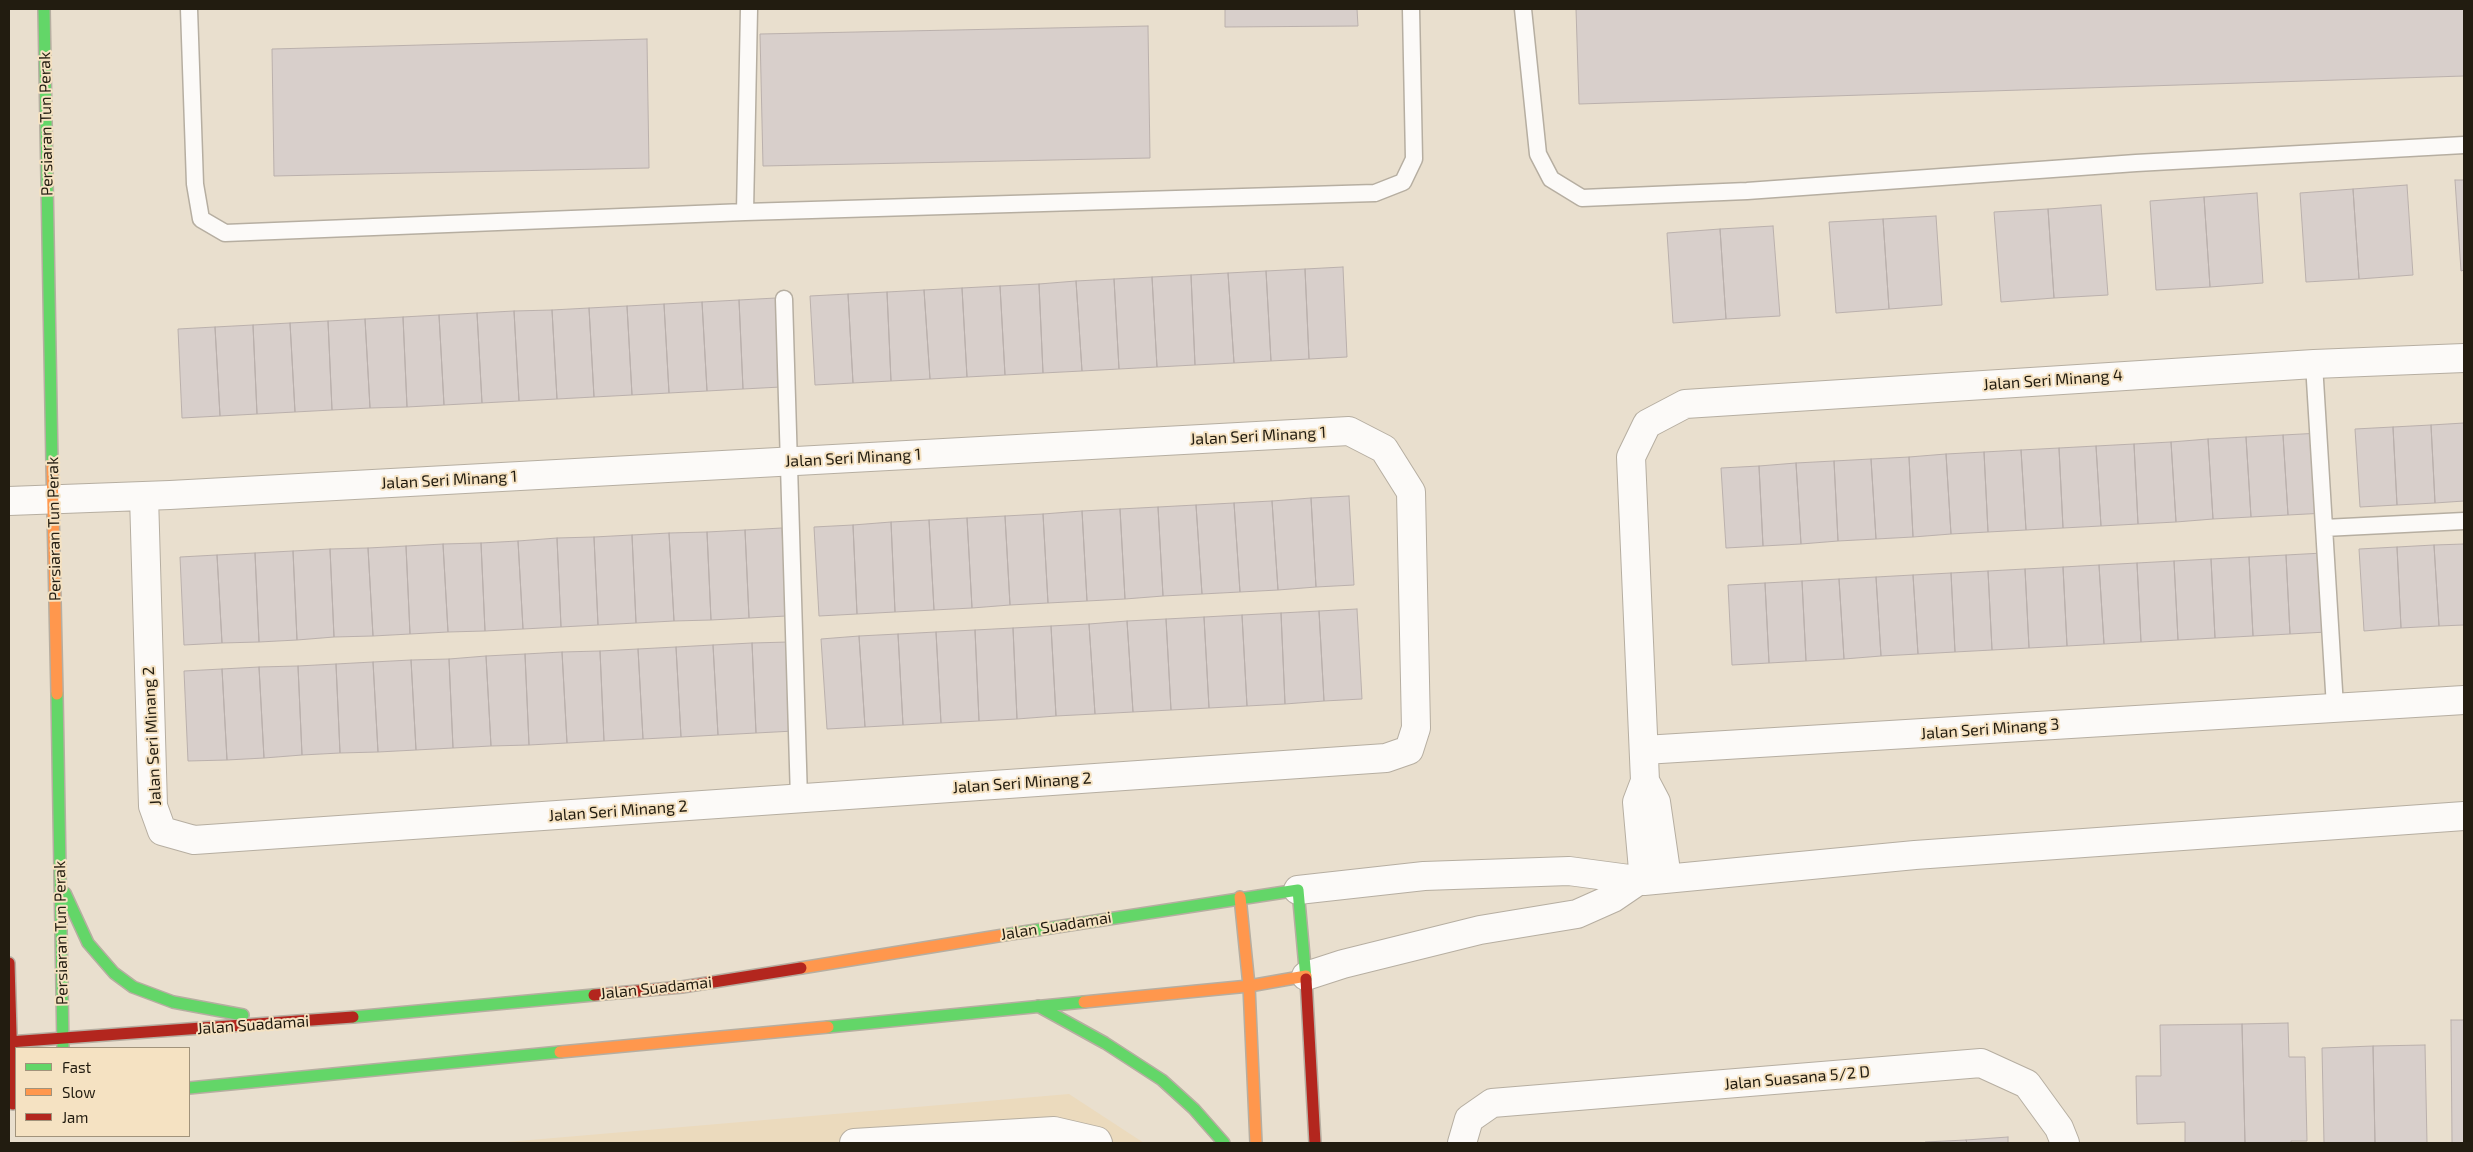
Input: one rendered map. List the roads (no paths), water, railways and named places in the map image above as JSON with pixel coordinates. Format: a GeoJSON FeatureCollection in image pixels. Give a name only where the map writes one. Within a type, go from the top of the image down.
{"type":"FeatureCollection","features":[{"type":"Feature","properties":{"kind":"main road","name":"Persiaran Tun Perak"},"geometry":{"type":"LineString","coordinates":[[44,9],[63,1043]]}},
{"type":"Feature","properties":{"kind":"main road"},"geometry":{"type":"LineString","coordinates":[[60,883],[88,943],[114,973],[133,987],[174,1002],[290,1023]]}},
{"type":"Feature","properties":{"kind":"main road"},"geometry":{"type":"LineString","coordinates":[[1298,890],[1306,976],[1315,1143]]}},
{"type":"Feature","properties":{"kind":"main road","name":"Jalan Suadamai"},"geometry":{"type":"LineString","coordinates":[[10,1042],[63,1043],[682,987],[1240,897],[1298,890]]}},
{"type":"Feature","properties":{"kind":"main road"},"geometry":{"type":"LineString","coordinates":[[1240,897],[1249,986],[1256,1143]]}},
{"type":"Feature","properties":{"kind":"main road"},"geometry":{"type":"LineString","coordinates":[[9,963],[13,1104]]}},
{"type":"Feature","properties":{"kind":"main road"},"geometry":{"type":"LineString","coordinates":[[190,1088],[1249,986],[1306,976]]}},
{"type":"Feature","properties":{"kind":"main road"},"geometry":{"type":"LineString","coordinates":[[1038,1006],[1106,1043],[1162,1080],[1194,1109],[1224,1143]]}},
{"type":"Feature","properties":{"kind":"street","name":"Jalan Seri Minang 4"},"geometry":{"type":"LineString","coordinates":[[1644,750],[1631,457],[1647,424],[1685,404],[2314,364],[2464,358]]}},
{"type":"Feature","properties":{"kind":"street","name":"Jalan Seri Minang 1"},"geometry":{"type":"LineString","coordinates":[[9,501],[144,496],[1349,431],[1384,449],[1411,492],[1416,728],[1410,750]]}},
{"type":"Feature","properties":{"kind":"street","name":"Jalan Seri Minang 2"},"geometry":{"type":"LineString","coordinates":[[144,496],[153,806],[162,832],[194,840],[1386,758],[1410,750]]}},
{"type":"Feature","properties":{"kind":"street","name":"Jalan Seri Minang 3"},"geometry":{"type":"LineString","coordinates":[[1644,750],[2464,700]]}},
{"type":"Feature","properties":{"kind":"street"},"geometry":{"type":"LineString","coordinates":[[1644,750],[1645,781],[1637,802],[1649,880]]}},
{"type":"Feature","properties":{"kind":"street"},"geometry":{"type":"LineString","coordinates":[[1645,781],[1656,802],[1658,818],[1649,880]]}},
{"type":"Feature","properties":{"kind":"street"},"geometry":{"type":"LineString","coordinates":[[1298,890],[1424,876],[1569,872],[1649,880],[1915,855],[2464,816]]}},
{"type":"Feature","properties":{"kind":"street"},"geometry":{"type":"LineString","coordinates":[[1306,976],[1343,964],[1480,930],[1576,914],[1649,880]]}},
{"type":"Feature","properties":{"kind":"street","name":"Jalan Suasana 5/2 D"},"geometry":{"type":"LineString","coordinates":[[1462,1143],[1469,1119],[1492,1103],[1982,1063],[2027,1084],[2058,1128],[2065,1143]]}},
{"type":"Feature","properties":{"kind":"street"},"geometry":{"type":"LineString","coordinates":[[854,1143],[1054,1131],[1097,1141],[1098,1143]]}},
{"type":"Feature","properties":{"kind":"lane"},"geometry":{"type":"LineString","coordinates":[[189,9],[195,184],[201,219],[225,233],[746,212],[1375,193],[1403,182],[1414,159],[1411,9]]}},
{"type":"Feature","properties":{"kind":"lane"},"geometry":{"type":"LineString","coordinates":[[746,212],[749,9]]}},
{"type":"Feature","properties":{"kind":"lane"},"geometry":{"type":"LineString","coordinates":[[1523,9],[1538,154],[1551,179],[1582,198],[1747,191],[2126,164],[2464,145]]}},
{"type":"Feature","properties":{"kind":"lane"},"geometry":{"type":"LineString","coordinates":[[784,299],[799,799]]}},
{"type":"Feature","properties":{"kind":"lane"},"geometry":{"type":"LineString","coordinates":[[2314,364],[2335,707]]}},
{"type":"Feature","properties":{"kind":"lane"},"geometry":{"type":"LineString","coordinates":[[2324,528],[2464,521]]}}]}
